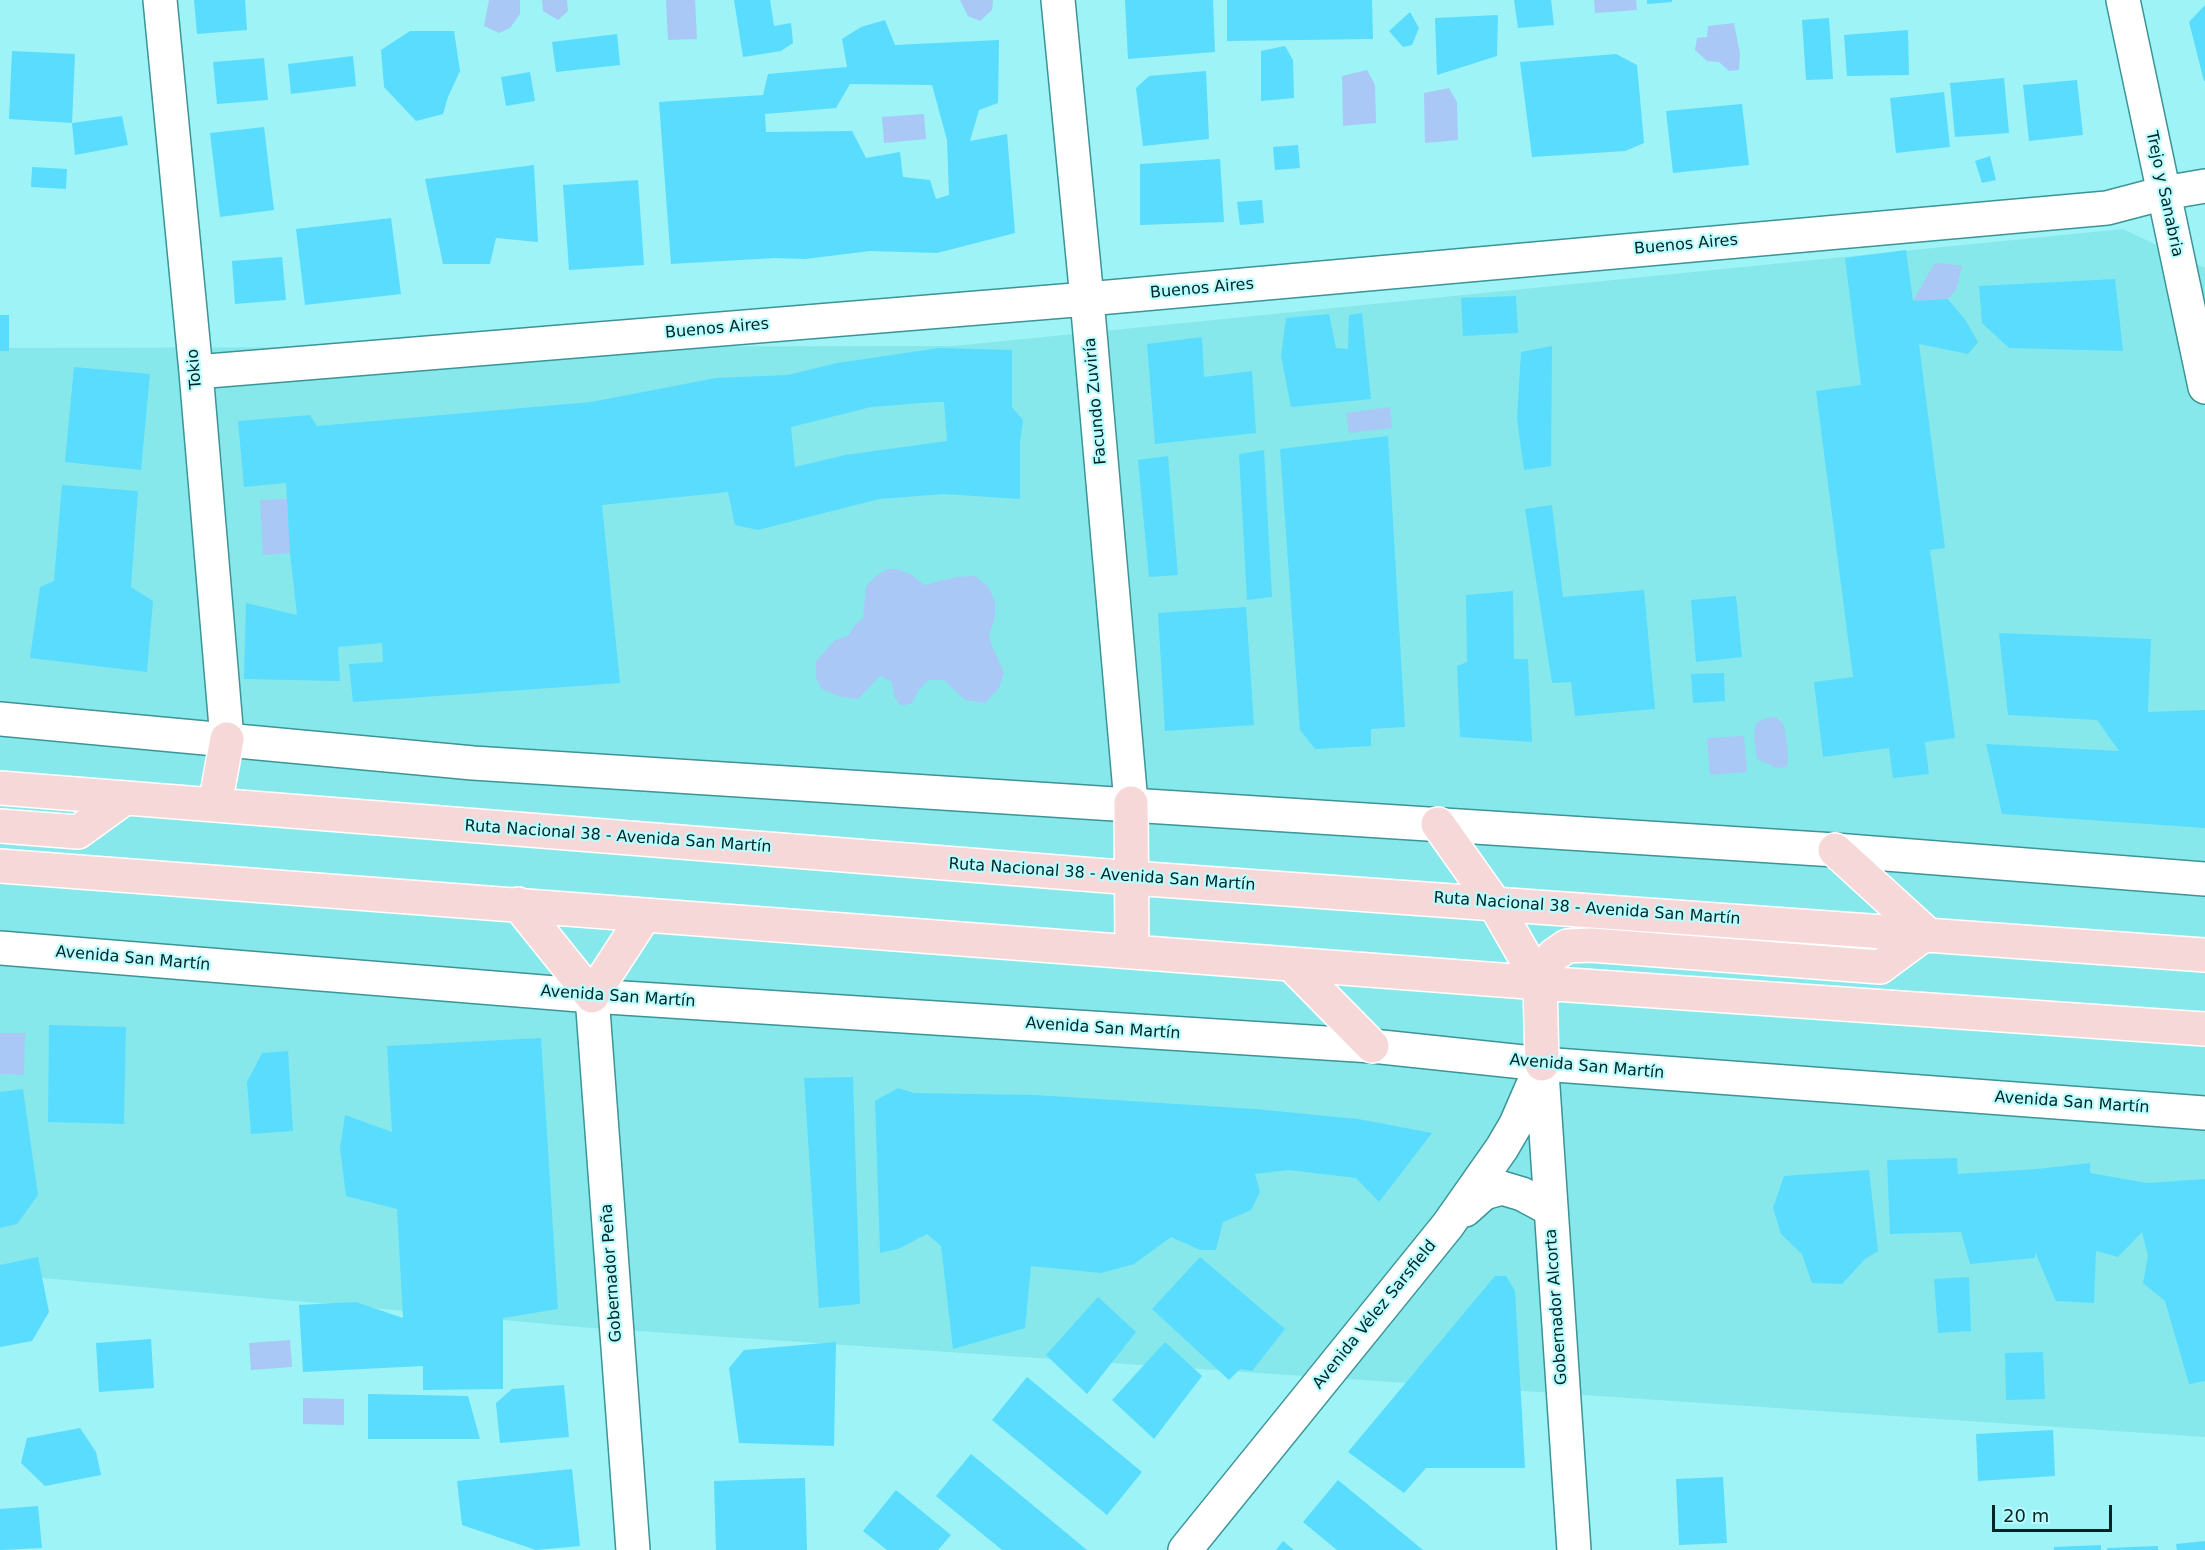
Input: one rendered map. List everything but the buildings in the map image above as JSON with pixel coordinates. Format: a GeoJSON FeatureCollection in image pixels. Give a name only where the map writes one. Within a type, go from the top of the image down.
{"type":"FeatureCollection","features":[{"type":"Feature","properties":{"kind":"main road"},"geometry":{"type":"LineString","coordinates":[[215,805],[227,739]]}},
{"type":"Feature","properties":{"kind":"main road","name":"Ruta Nacional 38 - Avenida San Martín"},"geometry":{"type":"LineString","coordinates":[[0,788],[1133,878],[1926,933],[2205,955]]}},
{"type":"Feature","properties":{"kind":"main road"},"geometry":{"type":"LineString","coordinates":[[0,826],[78,832],[125,798]]}},
{"type":"Feature","properties":{"kind":"main road"},"geometry":{"type":"LineString","coordinates":[[1131,803],[1132,951]]}},
{"type":"Feature","properties":{"kind":"main road"},"geometry":{"type":"LineString","coordinates":[[1438,824],[1494,903],[1540,983]]}},
{"type":"Feature","properties":{"kind":"main road"},"geometry":{"type":"LineString","coordinates":[[1542,1064],[1540,983],[1547,963],[1567,946],[1880,967],[1926,933],[1835,850]]}},
{"type":"Feature","properties":{"kind":"main road"},"geometry":{"type":"LineString","coordinates":[[0,866],[1540,983],[2205,1029]]}},
{"type":"Feature","properties":{"kind":"main road"},"geometry":{"type":"LineString","coordinates":[[518,904],[592,996],[644,916]]}},
{"type":"Feature","properties":{"kind":"main road"},"geometry":{"type":"LineString","coordinates":[[1291,964],[1372,1046]]}},
{"type":"Feature","properties":{"kind":"street","name":"Tokio"},"geometry":{"type":"LineString","coordinates":[[160,0],[196,372],[227,739]]}},
{"type":"Feature","properties":{"kind":"street","name":"Facundo Zuviría"},"geometry":{"type":"LineString","coordinates":[[1058,0],[1087,299],[1131,803]]}},
{"type":"Feature","properties":{"kind":"street","name":"Trejo y Sanabria"},"geometry":{"type":"LineString","coordinates":[[2123,0],[2205,387]]}},
{"type":"Feature","properties":{"kind":"street","name":"Buenos Aires"},"geometry":{"type":"LineString","coordinates":[[196,372],[1087,299],[2107,208],[2164,193],[2205,186]]}},
{"type":"Feature","properties":{"kind":"street"},"geometry":{"type":"LineString","coordinates":[[0,719],[473,763],[1131,803],[1835,850],[2205,879]]}},
{"type":"Feature","properties":{"kind":"street","name":"Avenida San Martín"},"geometry":{"type":"LineString","coordinates":[[0,948],[592,996],[1372,1046],[1542,1064],[2205,1113]]}},
{"type":"Feature","properties":{"kind":"street","name":"Gobernador Peña"},"geometry":{"type":"LineString","coordinates":[[592,996],[633,1550]]}},
{"type":"Feature","properties":{"kind":"street","name":"Gobernador Alcorta"},"geometry":{"type":"LineString","coordinates":[[1542,1064],[1574,1550]]}},
{"type":"Feature","properties":{"kind":"street","name":"Avenida Vélez Sarsfield"},"geometry":{"type":"LineString","coordinates":[[1185,1550],[1448,1225],[1502,1148],[1516,1124],[1542,1064]]}},
{"type":"Feature","properties":{"kind":"street"},"geometry":{"type":"LineString","coordinates":[[1448,1225],[1484,1193],[1502,1188],[1522,1194],[1550,1209]]}},
{"type":"Feature","properties":{"kind":"shaded area"},"geometry":{"type":"Polygon","coordinates":[[[489,0],[520,0],[520,14],[510,28],[499,33],[484,26],[489,0]]]}},
{"type":"Feature","properties":{"kind":"shaded area"},"geometry":{"type":"Polygon","coordinates":[[[542,0],[567,0],[568,11],[558,20],[543,11],[542,0]]]}},
{"type":"Feature","properties":{"kind":"shaded area"},"geometry":{"type":"Polygon","coordinates":[[[666,0],[695,0],[697,39],[668,40],[666,0]]]}},
{"type":"Feature","properties":{"kind":"shaded area"},"geometry":{"type":"Polygon","coordinates":[[[960,0],[993,0],[992,10],[980,21],[968,16],[960,0]]]}},
{"type":"Feature","properties":{"kind":"shaded area"},"geometry":{"type":"Polygon","coordinates":[[[1594,0],[1636,0],[1637,10],[1595,13],[1594,0]]]}},
{"type":"Feature","properties":{"kind":"shaded area"},"geometry":{"type":"Polygon","coordinates":[[[1734,23],[1740,54],[1739,70],[1729,71],[1719,62],[1707,61],[1695,50],[1697,38],[1707,37],[1708,26],[1734,23]]]}},
{"type":"Feature","properties":{"kind":"shaded area"},"geometry":{"type":"Polygon","coordinates":[[[1367,70],[1375,85],[1376,123],[1343,126],[1342,76],[1367,70]]]}},
{"type":"Feature","properties":{"kind":"shaded area"},"geometry":{"type":"Polygon","coordinates":[[[1449,88],[1457,102],[1458,140],[1425,143],[1424,93],[1449,88]]]}},
{"type":"Feature","properties":{"kind":"shaded area"},"geometry":{"type":"Polygon","coordinates":[[[924,114],[926,139],[884,143],[882,117],[924,114]]]}},
{"type":"Feature","properties":{"kind":"shaded area"},"geometry":{"type":"Polygon","coordinates":[[[2123,229],[2205,268],[2205,1437],[579,1327],[0,1274],[0,348],[954,346],[2123,229]]]}},
{"type":"Feature","properties":{"kind":"shaded area"},"geometry":{"type":"Polygon","coordinates":[[[1934,264],[1962,266],[1956,290],[1948,299],[1913,301],[1934,264]]]}},
{"type":"Feature","properties":{"kind":"shaded area"},"geometry":{"type":"Polygon","coordinates":[[[1390,407],[1392,428],[1349,433],[1346,413],[1390,407]]]}},
{"type":"Feature","properties":{"kind":"shaded area"},"geometry":{"type":"Polygon","coordinates":[[[287,499],[290,553],[263,555],[260,500],[287,499]]]}},
{"type":"Feature","properties":{"kind":"shaded area"},"geometry":{"type":"Polygon","coordinates":[[[887,569],[896,569],[910,574],[924,585],[957,577],[975,576],[988,586],[995,602],[995,617],[989,635],[1004,673],[999,688],[985,703],[965,700],[944,680],[928,680],[912,703],[901,706],[894,696],[892,682],[880,676],[858,699],[841,697],[822,689],[816,678],[816,661],[835,640],[848,636],[863,618],[866,586],[887,569]]]}},
{"type":"Feature","properties":{"kind":"shaded area"},"geometry":{"type":"Polygon","coordinates":[[[1776,717],[1784,725],[1788,754],[1787,767],[1777,768],[1757,759],[1754,736],[1756,723],[1766,718],[1776,717]]]}},
{"type":"Feature","properties":{"kind":"shaded area"},"geometry":{"type":"Polygon","coordinates":[[[1744,736],[1747,772],[1710,775],[1707,738],[1744,736]]]}},
{"type":"Feature","properties":{"kind":"shaded area"},"geometry":{"type":"Polygon","coordinates":[[[0,1033],[25,1033],[24,1075],[0,1074],[0,1033]]]}},
{"type":"Feature","properties":{"kind":"shaded area"},"geometry":{"type":"Polygon","coordinates":[[[290,1340],[292,1367],[251,1370],[249,1343],[290,1340]]]}},
{"type":"Feature","properties":{"kind":"shaded area"},"geometry":{"type":"Polygon","coordinates":[[[303,1398],[344,1399],[344,1425],[303,1424],[303,1398]]]}}]}
